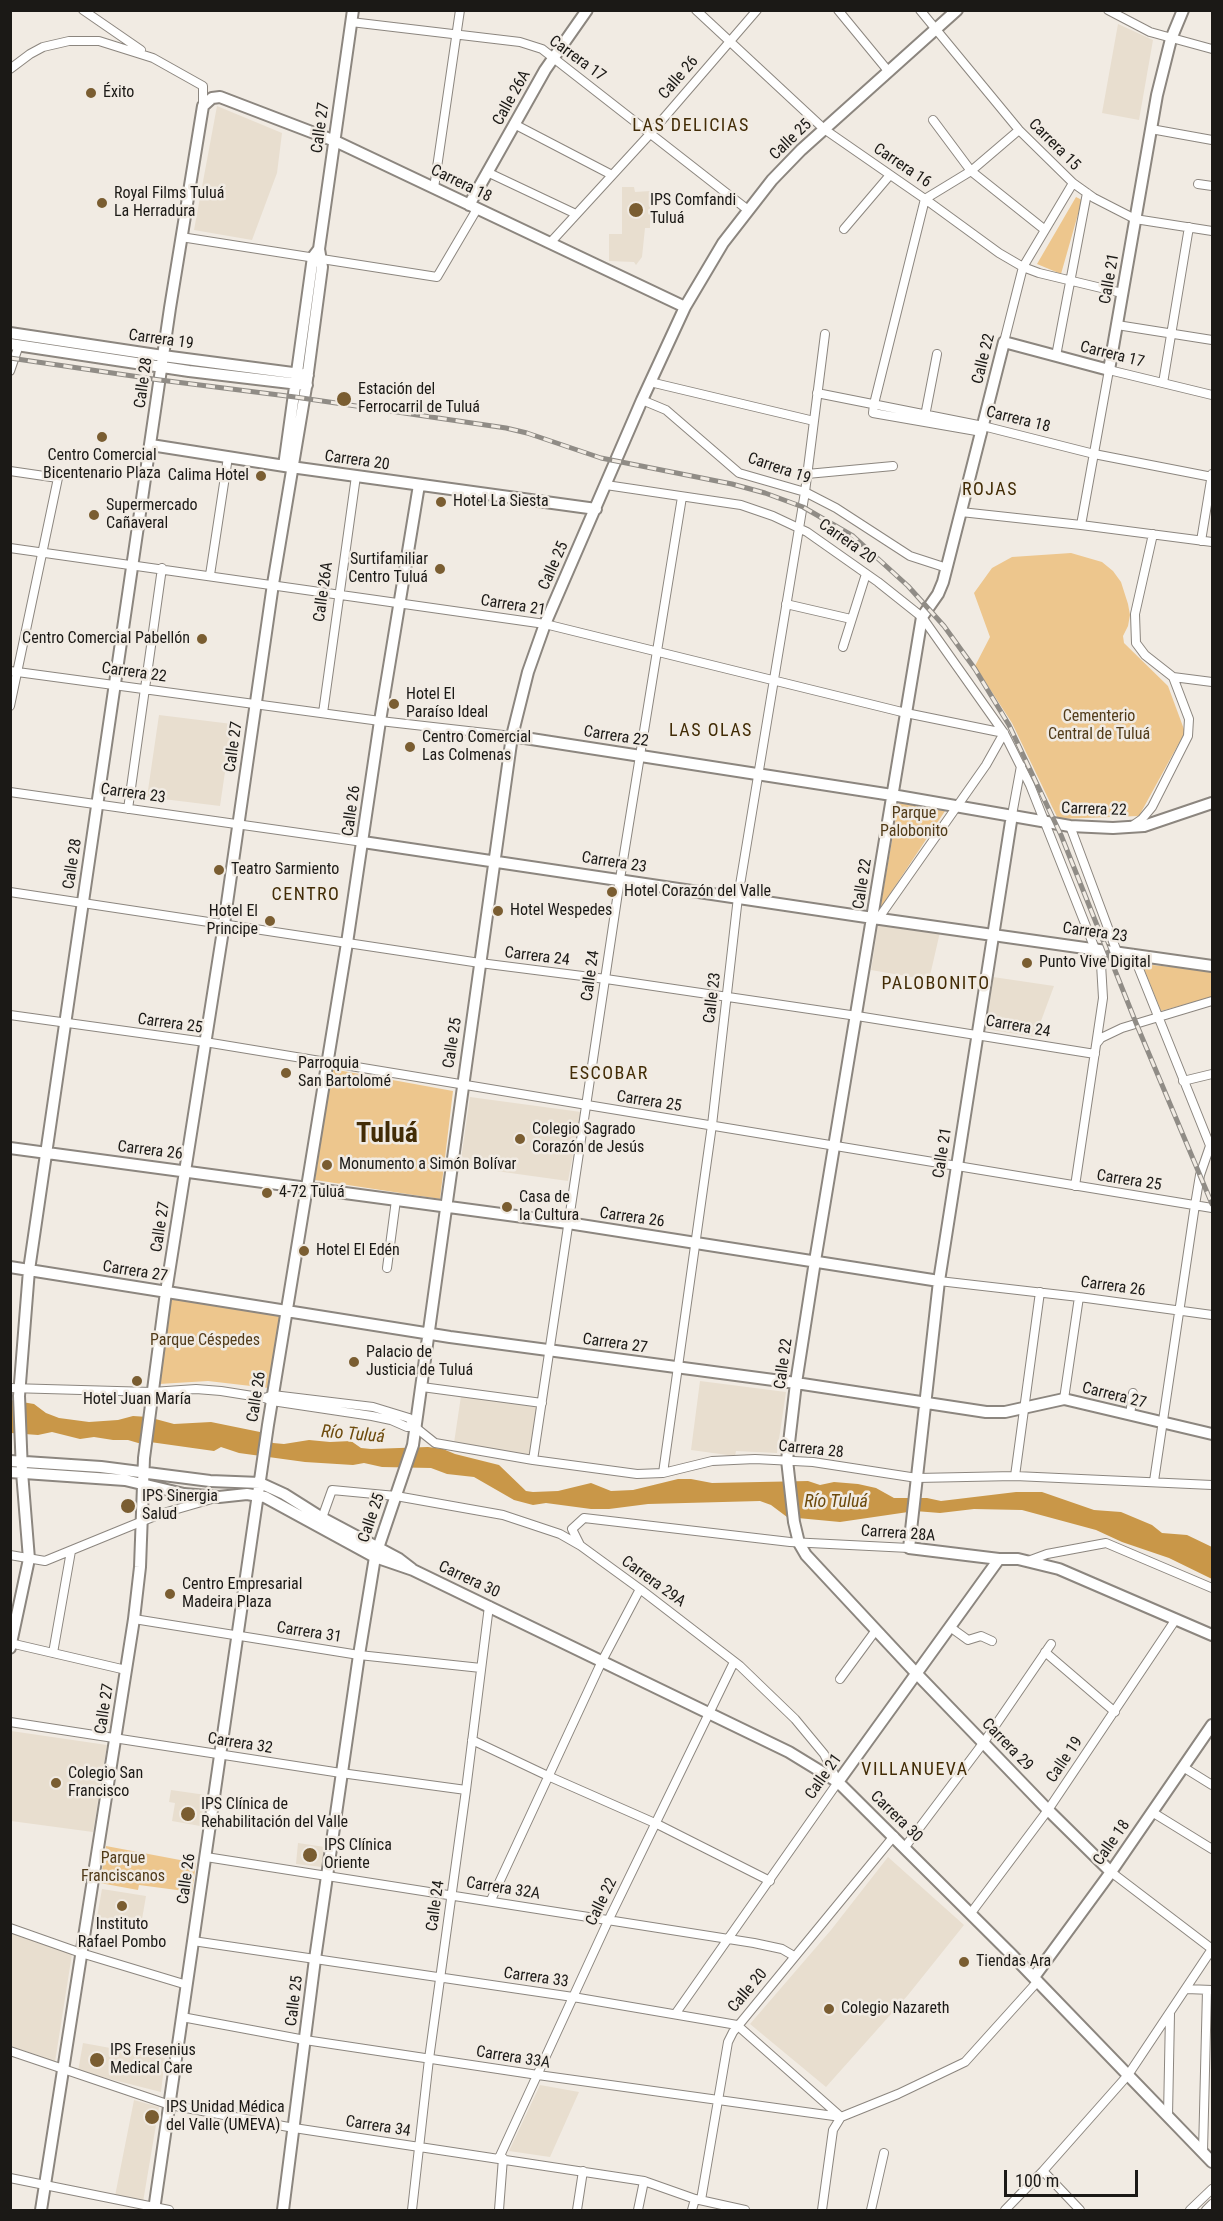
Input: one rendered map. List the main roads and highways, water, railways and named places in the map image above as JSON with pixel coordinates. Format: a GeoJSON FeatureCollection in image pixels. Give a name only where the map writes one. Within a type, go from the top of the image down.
{"type":"FeatureCollection","features":[{"type":"Feature","properties":{"kind":"water","name":"Río Tuluá"},"geometry":{"type":"Polygon","coordinates":[[[10,1400],[34,1404],[46,1413],[59,1418],[89,1422],[118,1420],[133,1416],[148,1417],[174,1424],[211,1422],[260,1432],[273,1443],[284,1444],[309,1440],[351,1441],[361,1448],[371,1449],[428,1447],[443,1449],[499,1465],[526,1491],[533,1492],[558,1491],[591,1483],[611,1491],[633,1490],[678,1479],[691,1479],[712,1483],[808,1481],[820,1485],[834,1482],[858,1484],[876,1488],[894,1498],[927,1498],[941,1501],[1016,1492],[1042,1492],[1094,1510],[1121,1512],[1152,1525],[1162,1533],[1187,1535],[1212,1547],[1212,1579],[1169,1558],[1122,1542],[1096,1530],[1022,1510],[974,1509],[940,1513],[915,1511],[840,1522],[787,1517],[771,1505],[760,1501],[648,1504],[609,1509],[546,1503],[533,1505],[514,1500],[474,1477],[447,1474],[431,1468],[382,1467],[364,1463],[353,1465],[305,1462],[239,1453],[221,1447],[214,1451],[150,1442],[145,1445],[128,1440],[94,1437],[80,1439],[52,1432],[38,1435],[11,1433],[10,1400]]]}},
{"type":"Feature","properties":{"kind":"railway"},"geometry":{"type":"LineString","coordinates":[[10,358],[506,428],[601,458],[732,484],[765,493],[803,507],[853,536],[908,586],[944,626],[975,669],[1009,725],[1061,835],[1212,1204]]}},
{"type":"Feature","properties":{"kind":"place","name":"Éxito"},"geometry":{"type":"Point","coordinates":[91,93]}},
{"type":"Feature","properties":{"kind":"place","name":"Royal Films Tuluá La Herradura"},"geometry":{"type":"Point","coordinates":[102,203]}},
{"type":"Feature","properties":{"kind":"place","name":"IPS Comfandi Tuluá"},"geometry":{"type":"Point","coordinates":[636,210]}},
{"type":"Feature","properties":{"kind":"place","name":"Estación del Ferrocarril de Tuluá"},"geometry":{"type":"Point","coordinates":[344,399]}},
{"type":"Feature","properties":{"kind":"place","name":"Centro Comercial Bicentenario Plaza"},"geometry":{"type":"Point","coordinates":[102,437]}},
{"type":"Feature","properties":{"kind":"place","name":"Calima Hotel"},"geometry":{"type":"Point","coordinates":[261,476]}},
{"type":"Feature","properties":{"kind":"place","name":"Hotel La Siesta"},"geometry":{"type":"Point","coordinates":[441,502]}},
{"type":"Feature","properties":{"kind":"place","name":"Supermercado Cañaveral"},"geometry":{"type":"Point","coordinates":[94,515]}},
{"type":"Feature","properties":{"kind":"place","name":"Surtifamiliar Centro Tuluá"},"geometry":{"type":"Point","coordinates":[440,569]}},
{"type":"Feature","properties":{"kind":"place","name":"Centro Comercial Pabellón"},"geometry":{"type":"Point","coordinates":[202,639]}},
{"type":"Feature","properties":{"kind":"place","name":"Hotel El Paraíso Ideal"},"geometry":{"type":"Point","coordinates":[394,704]}},
{"type":"Feature","properties":{"kind":"place","name":"Centro Comercial Las Colmenas"},"geometry":{"type":"Point","coordinates":[410,747]}},
{"type":"Feature","properties":{"kind":"place","name":"Teatro Sarmiento"},"geometry":{"type":"Point","coordinates":[219,870]}},
{"type":"Feature","properties":{"kind":"place","name":"Hotel Corazón del Valle"},"geometry":{"type":"Point","coordinates":[612,892]}},
{"type":"Feature","properties":{"kind":"place","name":"Hotel Wespedes"},"geometry":{"type":"Point","coordinates":[498,911]}},
{"type":"Feature","properties":{"kind":"place","name":"Hotel El Principe"},"geometry":{"type":"Point","coordinates":[270,921]}},
{"type":"Feature","properties":{"kind":"place","name":"Punto Vive Digital"},"geometry":{"type":"Point","coordinates":[1027,963]}},
{"type":"Feature","properties":{"kind":"place","name":"Parroquia San Bartolomé"},"geometry":{"type":"Point","coordinates":[286,1073]}},
{"type":"Feature","properties":{"kind":"place","name":"Colegio Sagrado Corazón de Jesús"},"geometry":{"type":"Point","coordinates":[520,1139]}},
{"type":"Feature","properties":{"kind":"place","name":"Monumento a Simón Bolívar"},"geometry":{"type":"Point","coordinates":[327,1165]}},
{"type":"Feature","properties":{"kind":"place","name":"4-72 Tuluá"},"geometry":{"type":"Point","coordinates":[267,1193]}},
{"type":"Feature","properties":{"kind":"place","name":"Casa de la Cultura"},"geometry":{"type":"Point","coordinates":[507,1207]}},
{"type":"Feature","properties":{"kind":"place","name":"Hotel El Edén"},"geometry":{"type":"Point","coordinates":[304,1251]}},
{"type":"Feature","properties":{"kind":"place","name":"Palacio de Justicia de Tuluá"},"geometry":{"type":"Point","coordinates":[354,1362]}},
{"type":"Feature","properties":{"kind":"place","name":"Hotel Juan María"},"geometry":{"type":"Point","coordinates":[137,1381]}},
{"type":"Feature","properties":{"kind":"place","name":"IPS Sinergia Salud"},"geometry":{"type":"Point","coordinates":[128,1506]}},
{"type":"Feature","properties":{"kind":"place","name":"Centro Empresarial Madeira Plaza"},"geometry":{"type":"Point","coordinates":[170,1594]}},
{"type":"Feature","properties":{"kind":"place","name":"Colegio San Francisco"},"geometry":{"type":"Point","coordinates":[56,1783]}},
{"type":"Feature","properties":{"kind":"place","name":"IPS Clínica de Rehabilitación del Valle"},"geometry":{"type":"Point","coordinates":[188,1814]}},
{"type":"Feature","properties":{"kind":"place","name":"IPS Clínica Oriente"},"geometry":{"type":"Point","coordinates":[310,1855]}},
{"type":"Feature","properties":{"kind":"place","name":"Instituto Rafael Pombo"},"geometry":{"type":"Point","coordinates":[122,1906]}},
{"type":"Feature","properties":{"kind":"place","name":"Tiendas Ara"},"geometry":{"type":"Point","coordinates":[964,1962]}},
{"type":"Feature","properties":{"kind":"place","name":"Colegio Nazareth"},"geometry":{"type":"Point","coordinates":[829,2009]}},
{"type":"Feature","properties":{"kind":"place","name":"IPS Fresenius Medical Care"},"geometry":{"type":"Point","coordinates":[97,2060]}},
{"type":"Feature","properties":{"kind":"place","name":"IPS Unidad Médica del Valle (UMEVA)"},"geometry":{"type":"Point","coordinates":[152,2117]}},
{"type":"Feature","properties":{"kind":"district","name":"LAS DELICIAS"},"geometry":{"type":"Point","coordinates":[691,126]}},
{"type":"Feature","properties":{"kind":"district","name":"ROJAS"},"geometry":{"type":"Point","coordinates":[990,490]}},
{"type":"Feature","properties":{"kind":"district","name":"LAS OLAS"},"geometry":{"type":"Point","coordinates":[711,731]}},
{"type":"Feature","properties":{"kind":"district","name":"CENTRO"},"geometry":{"type":"Point","coordinates":[306,895]}},
{"type":"Feature","properties":{"kind":"district","name":"PALOBONITO"},"geometry":{"type":"Point","coordinates":[936,984]}},
{"type":"Feature","properties":{"kind":"district","name":"ESCOBAR"},"geometry":{"type":"Point","coordinates":[609,1074]}},
{"type":"Feature","properties":{"kind":"district","name":"Tuluá"},"geometry":{"type":"Point","coordinates":[387,1135]}},
{"type":"Feature","properties":{"kind":"district","name":"VILLANUEVA"},"geometry":{"type":"Point","coordinates":[915,1770]}},
{"type":"Feature","properties":{"kind":"park label","name":"Cementerio Central de Tuluá"},"geometry":{"type":"Point","coordinates":[1099,726]}},
{"type":"Feature","properties":{"kind":"park label","name":"Parque Palobonito"},"geometry":{"type":"Point","coordinates":[914,823]}},
{"type":"Feature","properties":{"kind":"park label","name":"Parque Céspedes"},"geometry":{"type":"Point","coordinates":[205,1341]}},
{"type":"Feature","properties":{"kind":"park label","name":"Parque Franciscanos"},"geometry":{"type":"Point","coordinates":[123,1868]}}]}
